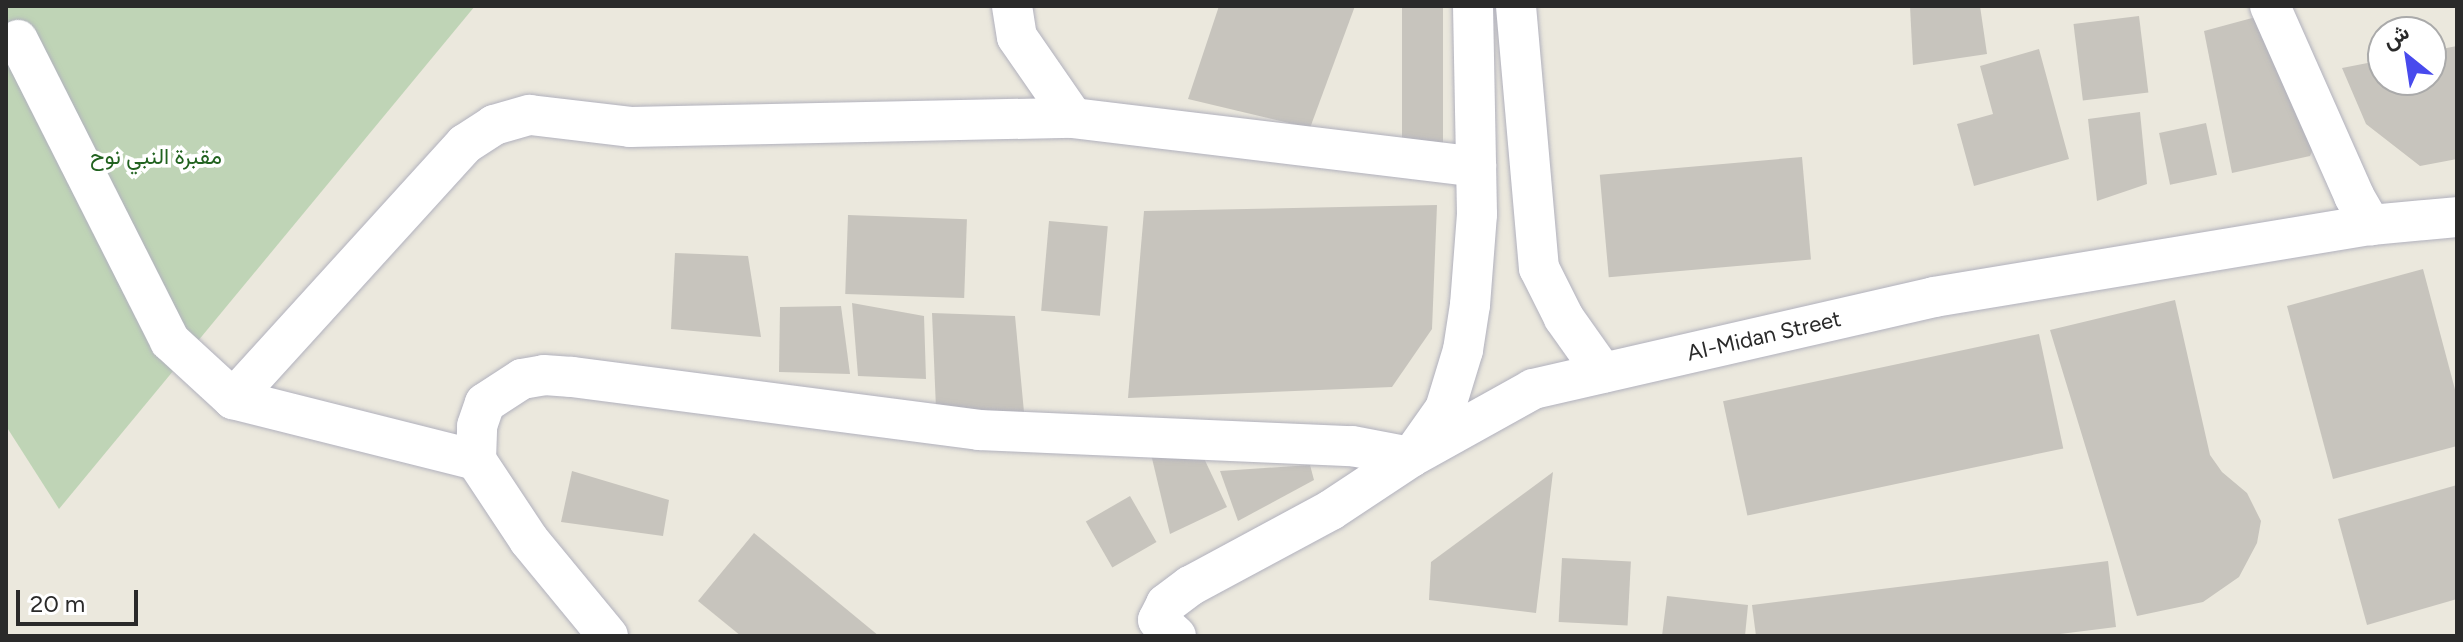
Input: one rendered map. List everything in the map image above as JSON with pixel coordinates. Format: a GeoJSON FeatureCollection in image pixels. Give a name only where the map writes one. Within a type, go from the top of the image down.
{"type":"FeatureCollection","features":[{"type":"Feature","properties":{"kind":"street"},"geometry":{"type":"LineString","coordinates":[[1012,6],[1017,37],[1073,118]]}},
{"type":"Feature","properties":{"kind":"street"},"geometry":{"type":"LineString","coordinates":[[608,636],[529,540],[476,460],[477,426],[485,403],[522,379],[544,375],[979,430],[1352,446],[1411,457],[1445,409],[1463,350],[1477,214],[1473,6]]}},
{"type":"Feature","properties":{"kind":"street"},"geometry":{"type":"LineString","coordinates":[[1516,6],[1539,268],[1564,318],[1603,373]]}},
{"type":"Feature","properties":{"kind":"street"},"geometry":{"type":"LineString","coordinates":[[2270,6],[2348,183],[2371,225]]}},
{"type":"Feature","properties":{"kind":"street"},"geometry":{"type":"LineString","coordinates":[[18,40],[170,341],[233,399],[476,460]]}},
{"type":"Feature","properties":{"kind":"street"},"geometry":{"type":"LineString","coordinates":[[233,399],[454,155],[494,125],[530,115],[630,127],[1073,118],[1476,167]]}},
{"type":"Feature","properties":{"kind":"street","name":"AI-Midan Street"},"geometry":{"type":"LineString","coordinates":[[1176,636],[1158,620],[1166,604],[1190,586],[1331,510],[1411,457],[1533,389],[1934,297],[2371,225],[2457,217]]}},
{"type":"Feature","properties":{"kind":"green space","name":"مقبرة النبي نوح"},"geometry":{"type":"Polygon","coordinates":[[[6,6],[475,6],[59,509],[6,426],[6,6]]]}},
{"type":"Feature","properties":{"kind":"building"},"geometry":{"type":"Polygon","coordinates":[[[1219,6],[1355,6],[1310,128],[1188,99],[1219,6]]]}},
{"type":"Feature","properties":{"kind":"building"},"geometry":{"type":"Polygon","coordinates":[[[1402,6],[1443,6],[1443,145],[1402,145],[1402,6]]]}},
{"type":"Feature","properties":{"kind":"building"},"geometry":{"type":"Polygon","coordinates":[[[1910,6],[1980,6],[1987,54],[1913,65],[1910,6]]]}},
{"type":"Feature","properties":{"kind":"building"},"geometry":{"type":"Polygon","coordinates":[[[2267,14],[2320,134],[2310,156],[2232,173],[2204,31],[2267,14]]]}},
{"type":"Feature","properties":{"kind":"building"},"geometry":{"type":"Polygon","coordinates":[[[2139,16],[2148,92],[2083,100],[2073,24],[2139,16]]]}},
{"type":"Feature","properties":{"kind":"building"},"geometry":{"type":"Polygon","coordinates":[[[2457,46],[2457,159],[2420,166],[2366,124],[2342,68],[2367,63],[2367,96],[2447,96],[2447,48],[2457,46]]]}},
{"type":"Feature","properties":{"kind":"building"},"geometry":{"type":"Polygon","coordinates":[[[2039,49],[2069,159],[1974,186],[1957,124],[1993,114],[1980,66],[2039,49]]]}},
{"type":"Feature","properties":{"kind":"building"},"geometry":{"type":"Polygon","coordinates":[[[2140,112],[2147,184],[2097,201],[2088,119],[2140,112]]]}},
{"type":"Feature","properties":{"kind":"building"},"geometry":{"type":"Polygon","coordinates":[[[2206,123],[2217,175],[2170,185],[2159,133],[2206,123]]]}},
{"type":"Feature","properties":{"kind":"building"},"geometry":{"type":"Polygon","coordinates":[[[1802,157],[1811,260],[1609,277],[1600,175],[1802,157]]]}},
{"type":"Feature","properties":{"kind":"building"},"geometry":{"type":"Polygon","coordinates":[[[1437,205],[1432,329],[1392,387],[1128,398],[1144,211],[1437,205]]]}},
{"type":"Feature","properties":{"kind":"building"},"geometry":{"type":"Polygon","coordinates":[[[848,215],[967,219],[964,298],[845,294],[848,215]]]}},
{"type":"Feature","properties":{"kind":"building"},"geometry":{"type":"Polygon","coordinates":[[[1049,221],[1108,226],[1100,316],[1041,311],[1049,221]]]}},
{"type":"Feature","properties":{"kind":"building"},"geometry":{"type":"Polygon","coordinates":[[[675,253],[748,256],[761,337],[671,329],[675,253]]]}},
{"type":"Feature","properties":{"kind":"building"},"geometry":{"type":"Polygon","coordinates":[[[2423,269],[2457,397],[2457,446],[2333,479],[2287,306],[2423,269]]]}},
{"type":"Feature","properties":{"kind":"building"},"geometry":{"type":"Polygon","coordinates":[[[2175,300],[2210,455],[2222,472],[2247,493],[2261,521],[2257,543],[2239,577],[2203,602],[2137,616],[2050,330],[2175,300]]]}},
{"type":"Feature","properties":{"kind":"building"},"geometry":{"type":"Polygon","coordinates":[[[852,303],[924,316],[926,379],[858,376],[852,303]]]}},
{"type":"Feature","properties":{"kind":"building"},"geometry":{"type":"Polygon","coordinates":[[[841,306],[850,374],[779,372],[780,307],[841,306]]]}},
{"type":"Feature","properties":{"kind":"building"},"geometry":{"type":"Polygon","coordinates":[[[932,313],[1015,316],[1024,412],[936,409],[932,313]]]}},
{"type":"Feature","properties":{"kind":"building"},"geometry":{"type":"Polygon","coordinates":[[[2039,334],[2063,448],[1747,516],[1723,401],[2039,334]]]}},
{"type":"Feature","properties":{"kind":"building"},"geometry":{"type":"Polygon","coordinates":[[[1150,450],[1201,452],[1227,507],[1170,534],[1150,450]]]}},
{"type":"Feature","properties":{"kind":"building"},"geometry":{"type":"Polygon","coordinates":[[[1310,465],[1314,480],[1238,521],[1220,471],[1310,465]]]}},
{"type":"Feature","properties":{"kind":"building"},"geometry":{"type":"Polygon","coordinates":[[[572,471],[669,500],[663,536],[561,522],[572,471]]]}},
{"type":"Feature","properties":{"kind":"building"},"geometry":{"type":"Polygon","coordinates":[[[1553,472],[1536,613],[1429,600],[1431,562],[1553,472]]]}},
{"type":"Feature","properties":{"kind":"building"},"geometry":{"type":"Polygon","coordinates":[[[2457,485],[2457,599],[2367,625],[2338,519],[2457,485]]]}},
{"type":"Feature","properties":{"kind":"building"},"geometry":{"type":"Polygon","coordinates":[[[1130,496],[1156,542],[1112,567],[1086,522],[1130,496]]]}},
{"type":"Feature","properties":{"kind":"building"},"geometry":{"type":"Polygon","coordinates":[[[754,533],[879,636],[741,636],[698,601],[754,533]]]}},
{"type":"Feature","properties":{"kind":"building"},"geometry":{"type":"Polygon","coordinates":[[[1562,558],[1631,562],[1628,626],[1559,622],[1562,558]]]}},
{"type":"Feature","properties":{"kind":"building"},"geometry":{"type":"Polygon","coordinates":[[[2108,561],[2116,627],[2044,636],[1756,636],[1752,605],[2108,561]]]}},
{"type":"Feature","properties":{"kind":"building"},"geometry":{"type":"Polygon","coordinates":[[[1667,596],[1748,605],[1745,636],[1662,636],[1667,596]]]}}]}
